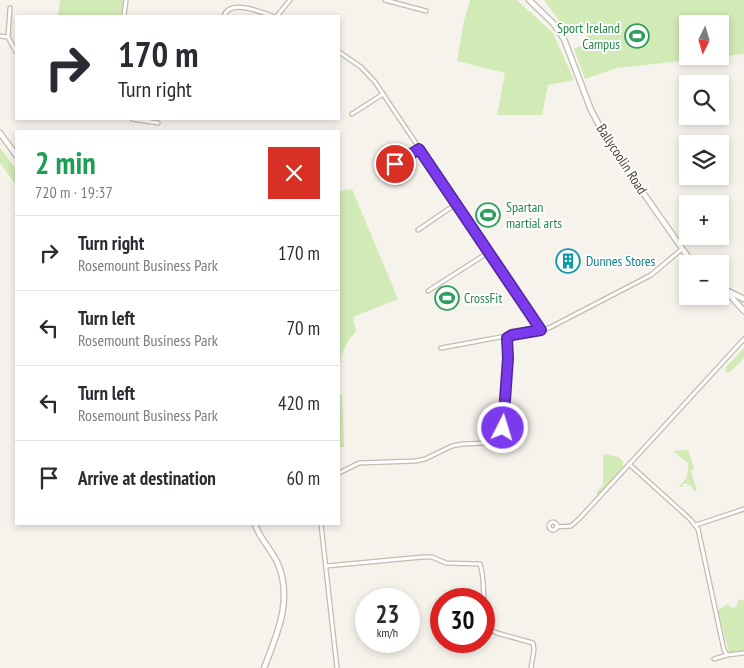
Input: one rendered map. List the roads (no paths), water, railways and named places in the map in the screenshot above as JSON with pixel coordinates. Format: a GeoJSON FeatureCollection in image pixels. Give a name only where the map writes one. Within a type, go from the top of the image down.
{"type":"FeatureCollection","features":[{"type":"Feature","properties":{"kind":"street"},"geometry":{"type":"LineString","coordinates":[[124,15],[126,0]]}},
{"type":"Feature","properties":{"kind":"street"},"geometry":{"type":"LineString","coordinates":[[278,15],[290,0]]}},
{"type":"Feature","properties":{"kind":"street"},"geometry":{"type":"LineString","coordinates":[[385,0],[426,12]]}},
{"type":"Feature","properties":{"kind":"street","name":"Ballycoolin Road"},"geometry":{"type":"LineString","coordinates":[[529,0],[553,23],[564,39],[591,110],[602,131],[686,255]]}},
{"type":"Feature","properties":{"kind":"street"},"geometry":{"type":"LineString","coordinates":[[224,15],[227,8],[232,4],[238,3],[270,15]]}},
{"type":"Feature","properties":{"kind":"street"},"geometry":{"type":"LineString","coordinates":[[10,8],[8,38],[15,50]]}},
{"type":"Feature","properties":{"kind":"street"},"geometry":{"type":"LineString","coordinates":[[0,36],[8,38]]}},
{"type":"Feature","properties":{"kind":"street"},"geometry":{"type":"LineString","coordinates":[[340,53],[361,67],[383,94],[541,330]]}},
{"type":"Feature","properties":{"kind":"street"},"geometry":{"type":"LineString","coordinates":[[352,114],[383,94]]}},
{"type":"Feature","properties":{"kind":"street"},"geometry":{"type":"LineString","coordinates":[[138,120],[158,123]]}},
{"type":"Feature","properties":{"kind":"street"},"geometry":{"type":"LineString","coordinates":[[0,133],[15,154]]}},
{"type":"Feature","properties":{"kind":"street"},"geometry":{"type":"LineString","coordinates":[[380,174],[419,149]]}},
{"type":"Feature","properties":{"kind":"street"},"geometry":{"type":"LineString","coordinates":[[418,230],[456,204]]}},
{"type":"Feature","properties":{"kind":"street"},"geometry":{"type":"LineString","coordinates":[[441,348],[549,328],[651,275],[682,249]]}},
{"type":"Feature","properties":{"kind":"street"},"geometry":{"type":"LineString","coordinates":[[428,291],[489,252]]}},
{"type":"Feature","properties":{"kind":"street"},"geometry":{"type":"LineString","coordinates":[[729,292],[744,299]]}},
{"type":"Feature","properties":{"kind":"street"},"geometry":{"type":"LineString","coordinates":[[729,294],[744,311]]}},
{"type":"Feature","properties":{"kind":"street"},"geometry":{"type":"LineString","coordinates":[[340,473],[359,463],[416,461],[426,459],[452,446],[486,442],[497,437],[501,433],[504,421],[508,337]]}},
{"type":"Feature","properties":{"kind":"street"},"geometry":{"type":"LineString","coordinates":[[556,526],[565,527],[574,524],[744,338]]}},
{"type":"Feature","properties":{"kind":"street"},"geometry":{"type":"LineString","coordinates":[[629,464],[696,525],[724,650],[727,655]]}},
{"type":"Feature","properties":{"kind":"street"},"geometry":{"type":"LineString","coordinates":[[696,525],[744,509]]}},
{"type":"Feature","properties":{"kind":"street"},"geometry":{"type":"LineString","coordinates":[[254,525],[271,549],[278,564],[284,590],[282,619],[264,668]]}},
{"type":"Feature","properties":{"kind":"street"},"geometry":{"type":"LineString","coordinates":[[321,525],[337,668]]}},
{"type":"Feature","properties":{"kind":"street"},"geometry":{"type":"LineString","coordinates":[[326,566],[422,557],[432,557],[446,563],[480,564],[485,610],[490,629],[533,644],[531,668]]}},
{"type":"Feature","properties":{"kind":"street"},"geometry":{"type":"LineString","coordinates":[[714,659],[744,653]]}},
{"type":"Feature","properties":{"kind":"place","name":"Sport Ireland Campus"},"geometry":{"type":"Point","coordinates":[637,36]}},
{"type":"Feature","properties":{"kind":"place","name":"Spartan martial arts"},"geometry":{"type":"Point","coordinates":[488,215]}},
{"type":"Feature","properties":{"kind":"place","name":"Dunnes Stores"},"geometry":{"type":"Point","coordinates":[568,261]}},
{"type":"Feature","properties":{"kind":"place","name":"CrossFit"},"geometry":{"type":"Point","coordinates":[447,298]}}]}
